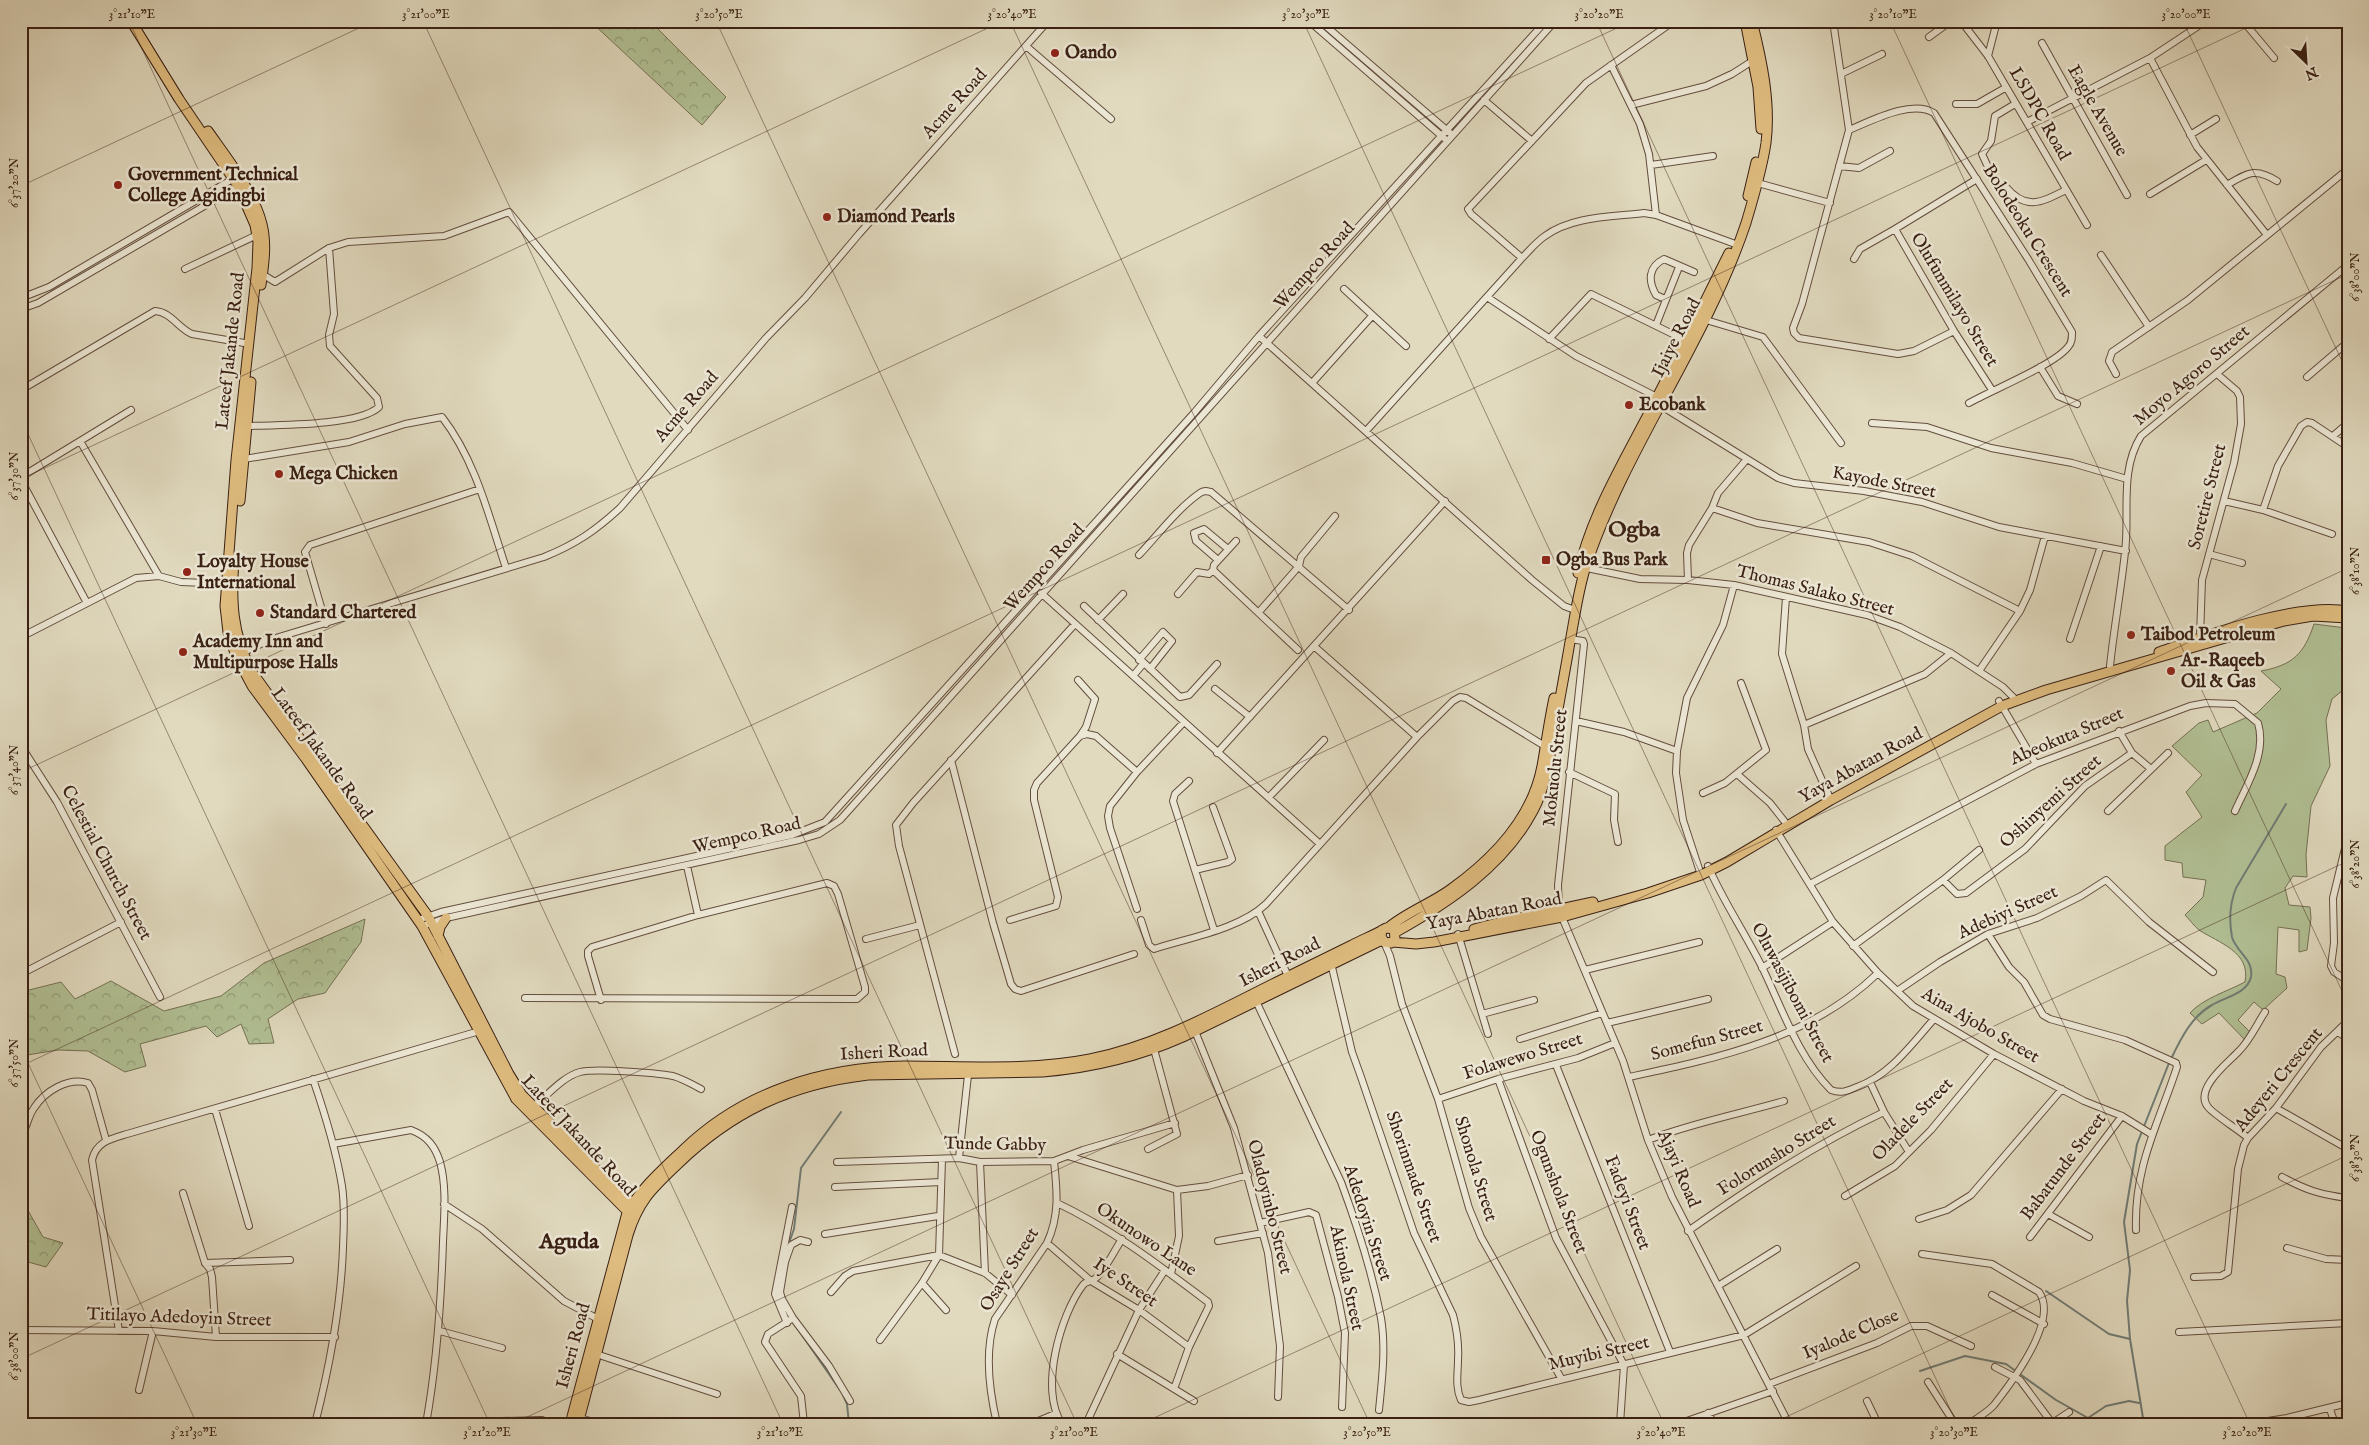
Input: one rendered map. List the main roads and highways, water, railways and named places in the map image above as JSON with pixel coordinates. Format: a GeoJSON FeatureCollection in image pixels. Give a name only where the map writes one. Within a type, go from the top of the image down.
{"type":"FeatureCollection","features":[{"type":"Feature","properties":{"kind":"main road","name":"Lateef Jakande Road"},"geometry":{"type":"LineString","coordinates":[[131,21],[238,181],[257,235],[257,268],[250,344],[236,460],[230,584]]}},
{"type":"Feature","properties":{"kind":"main road","name":"Lateef Jakande Road"},"geometry":{"type":"LineString","coordinates":[[138,21],[238,181],[262,224],[265,241],[244,459],[230,584],[225,606],[228,632],[235,642],[252,686],[306,759],[420,923],[509,1074],[533,1107],[632,1211]]}},
{"type":"Feature","properties":{"kind":"main road","name":"Ijaiye Road"},"geometry":{"type":"LineString","coordinates":[[1745,21],[1754,60],[1761,128],[1755,182]]}},
{"type":"Feature","properties":{"kind":"main road","name":"Ijaiye Road"},"geometry":{"type":"LineString","coordinates":[[1548,748],[1587,541],[1604,500],[1706,320],[1736,244],[1755,182],[1766,142],[1766,106],[1758,44],[1752,21]]}},
{"type":"Feature","properties":{"kind":"main road","name":"Ijaiye Road"},"geometry":{"type":"LineString","coordinates":[[1659,401],[1736,244]]}},
{"type":"Feature","properties":{"kind":"main road","name":"Ijaiye Road"},"geometry":{"type":"LineString","coordinates":[[1548,748],[1570,640],[1573,610]]}},
{"type":"Feature","properties":{"kind":"main road","name":"Yaya Abatan Road"},"geometry":{"type":"LineString","coordinates":[[1777,831],[1785,822],[1830,796],[2000,703],[2200,637],[2295,613],[2328,610],[2348,611]]}},
{"type":"Feature","properties":{"kind":"main road","name":"Yaya Abatan Road"},"geometry":{"type":"LineString","coordinates":[[2015,698],[2284,621],[2313,616],[2348,618]]}},
{"type":"Feature","properties":{"kind":"main road","name":"Lateef Jakande Road"},"geometry":{"type":"LineString","coordinates":[[239,655],[430,919],[516,1099],[595,1179],[632,1211]]}},
{"type":"Feature","properties":{"kind":"main road","name":"Yaya Abatan Road"},"geometry":{"type":"LineString","coordinates":[[1389,936],[1416,938],[1458,936],[1504,920],[1560,913],[1704,870],[1777,831],[2000,703]]}},
{"type":"Feature","properties":{"kind":"main road","name":"Isheri Road"},"geometry":{"type":"LineString","coordinates":[[578,1421],[632,1211],[699,1144],[731,1121],[775,1098],[820,1083],[850,1077],[905,1074],[968,1075],[1071,1066],[1154,1049],[1195,1031],[1389,936],[1454,895],[1488,868],[1512,844],[1534,810],[1541,792],[1548,748]]}},
{"type":"Feature","properties":{"kind":"main road"},"geometry":{"type":"LineString","coordinates":[[438,936],[440,927],[446,918]]}},
{"type":"Feature","properties":{"kind":"main road","name":"Isheri Road"},"geometry":{"type":"LineString","coordinates":[[570,1424],[620,1238],[632,1211],[647,1184],[710,1126],[742,1105],[789,1084],[841,1070],[867,1068],[1071,1066],[1145,1045],[1182,1030],[1288,976],[1389,936]]}},
{"type":"Feature","properties":{"kind":"main road"},"geometry":{"type":"LineString","coordinates":[[595,1179],[620,1215],[620,1238]]}},
{"type":"Feature","properties":{"kind":"waterway"},"geometry":{"type":"LineString","coordinates":[[2171,1059],[2183,1036],[2199,1015],[2212,1005],[2240,991],[2249,983],[2251,977],[2250,965],[2232,937],[2230,918],[2232,900],[2236,888],[2286,804]]}},
{"type":"Feature","properties":{"kind":"waterway"},"geometry":{"type":"LineString","coordinates":[[2144,1424],[2130,1339],[2127,1301],[2130,1270],[2124,1222],[2137,1144],[2169,1063]]}},
{"type":"Feature","properties":{"kind":"waterway"},"geometry":{"type":"LineString","coordinates":[[789,1243],[794,1229],[801,1168],[841,1112]]}},
{"type":"Feature","properties":{"kind":"waterway"},"geometry":{"type":"LineString","coordinates":[[2046,1291],[2109,1334],[2130,1339]]}},
{"type":"Feature","properties":{"kind":"waterway"},"geometry":{"type":"LineString","coordinates":[[786,1312],[840,1390]]}},
{"type":"Feature","properties":{"kind":"waterway"},"geometry":{"type":"LineString","coordinates":[[1920,1371],[1965,1356],[2006,1364],[2056,1400],[2088,1418],[2106,1406],[2129,1401],[2139,1403]]}},
{"type":"Feature","properties":{"kind":"waterway"},"geometry":{"type":"LineString","coordinates":[[843,1395],[847,1404],[849,1424]]}},
{"type":"Feature","properties":{"kind":"place","name":"Oando"},"geometry":{"type":"Point","coordinates":[1055,53]}},
{"type":"Feature","properties":{"kind":"place","name":"Government Technical College Agidingbi"},"geometry":{"type":"Point","coordinates":[118,185]}},
{"type":"Feature","properties":{"kind":"place","name":"Diamond Pearls"},"geometry":{"type":"Point","coordinates":[827,217]}},
{"type":"Feature","properties":{"kind":"place","name":"Ecobank"},"geometry":{"type":"Point","coordinates":[1629,405]}},
{"type":"Feature","properties":{"kind":"place","name":"Mega Chicken"},"geometry":{"type":"Point","coordinates":[279,474]}},
{"type":"Feature","properties":{"kind":"place","name":"Ogba Bus Park"},"geometry":{"type":"Point","coordinates":[1546,560]}},
{"type":"Feature","properties":{"kind":"place","name":"Loyalty House International"},"geometry":{"type":"Point","coordinates":[187,572]}},
{"type":"Feature","properties":{"kind":"place","name":"Standard Chartered"},"geometry":{"type":"Point","coordinates":[260,613]}},
{"type":"Feature","properties":{"kind":"place","name":"Taibod Petroleum"},"geometry":{"type":"Point","coordinates":[2131,635]}},
{"type":"Feature","properties":{"kind":"place","name":"Academy Inn and Multipurpose Halls"},"geometry":{"type":"Point","coordinates":[183,652]}},
{"type":"Feature","properties":{"kind":"place","name":"Ar-Raqeeb Oil & Gas"},"geometry":{"type":"Point","coordinates":[2171,671]}},
{"type":"Feature","properties":{"kind":"district","name":"Ogba"},"geometry":{"type":"Point","coordinates":[1634,530]}},
{"type":"Feature","properties":{"kind":"district","name":"Aguda"},"geometry":{"type":"Point","coordinates":[569,1242]}}]}
